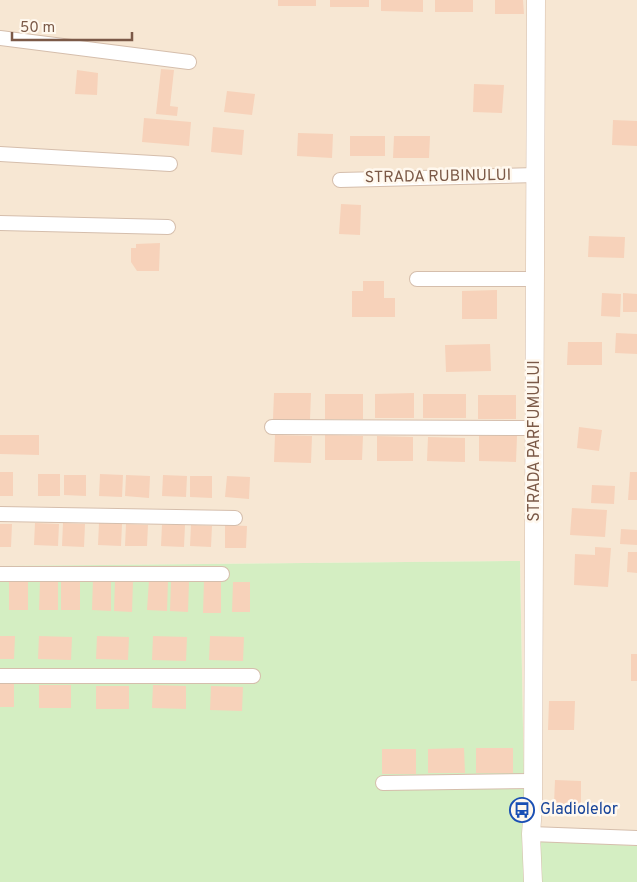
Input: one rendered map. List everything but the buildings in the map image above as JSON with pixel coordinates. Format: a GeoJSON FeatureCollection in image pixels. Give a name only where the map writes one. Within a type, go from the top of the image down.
{"type":"FeatureCollection","features":[{"type":"Feature","properties":{"kind":"street","name":"STRADA PARFUMULUI"},"geometry":{"type":"LineString","coordinates":[[533,882],[531,834],[533,781],[536,0]]}},
{"type":"Feature","properties":{"kind":"street"},"geometry":{"type":"LineString","coordinates":[[0,38],[189,62]]}},
{"type":"Feature","properties":{"kind":"street"},"geometry":{"type":"LineString","coordinates":[[0,154],[170,164]]}},
{"type":"Feature","properties":{"kind":"street","name":"STRADA RUBINULUI"},"geometry":{"type":"LineString","coordinates":[[340,180],[536,175]]}},
{"type":"Feature","properties":{"kind":"street"},"geometry":{"type":"LineString","coordinates":[[0,223],[168,227]]}},
{"type":"Feature","properties":{"kind":"street"},"geometry":{"type":"LineString","coordinates":[[417,279],[536,279]]}},
{"type":"Feature","properties":{"kind":"street"},"geometry":{"type":"LineString","coordinates":[[272,427],[535,428]]}},
{"type":"Feature","properties":{"kind":"street"},"geometry":{"type":"LineString","coordinates":[[0,514],[235,518]]}},
{"type":"Feature","properties":{"kind":"street"},"geometry":{"type":"LineString","coordinates":[[0,574],[222,574]]}},
{"type":"Feature","properties":{"kind":"street"},"geometry":{"type":"LineString","coordinates":[[0,676],[253,676]]}},
{"type":"Feature","properties":{"kind":"street"},"geometry":{"type":"LineString","coordinates":[[383,783],[533,781]]}},
{"type":"Feature","properties":{"kind":"street"},"geometry":{"type":"LineString","coordinates":[[531,834],[637,838]]}},
{"type":"Feature","properties":{"kind":"shaded area"},"geometry":{"type":"Polygon","coordinates":[[[0,0],[637,0],[637,847],[525,840],[520,561],[0,566],[0,0]]]}},
{"type":"Feature","properties":{"kind":"green space"},"geometry":{"type":"Polygon","coordinates":[[[520,561],[525,840],[637,846],[637,882],[0,882],[0,566],[520,561]]]}},
{"type":"Feature","properties":{"kind":"place","name":"Gladiolelor"},"geometry":{"type":"Point","coordinates":[522,810]}}]}
